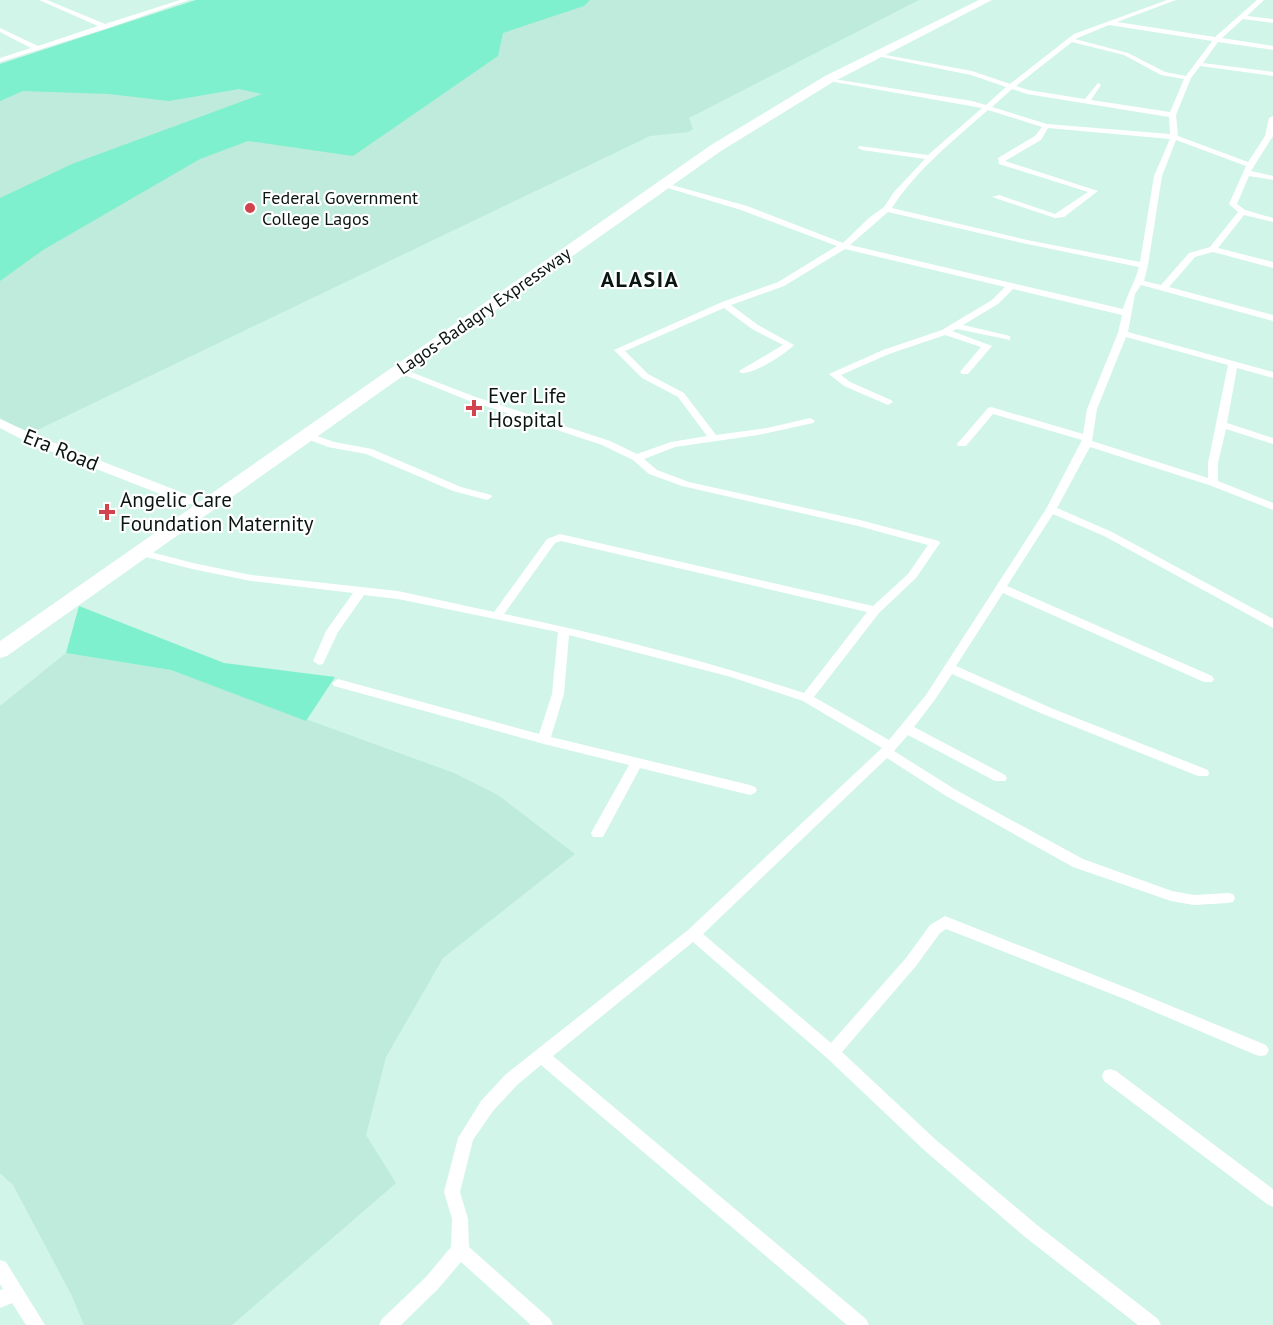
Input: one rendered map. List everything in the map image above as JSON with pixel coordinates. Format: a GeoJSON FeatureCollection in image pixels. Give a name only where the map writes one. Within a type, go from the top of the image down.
{"type":"FeatureCollection","features":[{"type":"Feature","properties":{"kind":"highway","name":"Lagos-Badagry Expressway"},"geometry":{"type":"LineString","coordinates":[[0,635],[718,137],[834,69],[973,0]]}},
{"type":"Feature","properties":{"kind":"highway","name":"Lagos-Badagry Expressway"},"geometry":{"type":"LineString","coordinates":[[0,651],[716,148],[830,79],[987,0]]}},
{"type":"Feature","properties":{"kind":"main road","name":"Era Road"},"geometry":{"type":"LineString","coordinates":[[0,423],[186,505]]}},
{"type":"Feature","properties":{"kind":"main road"},"geometry":{"type":"LineString","coordinates":[[0,432],[186,505]]}},
{"type":"Feature","properties":{"kind":"street"},"geometry":{"type":"LineString","coordinates":[[42,0],[106,27]]}},
{"type":"Feature","properties":{"kind":"street"},"geometry":{"type":"LineString","coordinates":[[156,0],[170,5]]}},
{"type":"Feature","properties":{"kind":"street"},"geometry":{"type":"LineString","coordinates":[[0,60],[186,0]]}},
{"type":"Feature","properties":{"kind":"street"},"geometry":{"type":"LineString","coordinates":[[714,439],[681,394],[645,376],[618,352],[725,304],[781,284],[844,246],[873,219],[887,210],[897,194],[930,157],[1011,87],[1083,32],[1173,0]]}},
{"type":"Feature","properties":{"kind":"street"},"geometry":{"type":"LineString","coordinates":[[388,1325],[432,1283],[460,1250],[460,1219],[452,1192],[466,1138],[495,1098],[511,1080],[693,934],[889,750],[907,729],[949,668],[1051,509],[1088,441],[1092,409],[1123,333],[1131,294],[1139,282],[1144,266],[1158,176],[1174,137],[1172,115],[1188,78],[1217,39],[1261,0]]}},
{"type":"Feature","properties":{"kind":"street"},"geometry":{"type":"LineString","coordinates":[[1140,28],[1150,9]]}},
{"type":"Feature","properties":{"kind":"street"},"geometry":{"type":"LineString","coordinates":[[1243,17],[1273,21]]}},
{"type":"Feature","properties":{"kind":"street"},"geometry":{"type":"LineString","coordinates":[[1107,23],[1273,48]]}},
{"type":"Feature","properties":{"kind":"street"},"geometry":{"type":"LineString","coordinates":[[0,30],[37,48]]}},
{"type":"Feature","properties":{"kind":"street"},"geometry":{"type":"LineString","coordinates":[[1073,40],[1126,54],[1163,74],[1188,78]]}},
{"type":"Feature","properties":{"kind":"street"},"geometry":{"type":"LineString","coordinates":[[875,55],[972,73],[1027,92],[1172,115]]}},
{"type":"Feature","properties":{"kind":"street"},"geometry":{"type":"LineString","coordinates":[[1197,64],[1273,74]]}},
{"type":"Feature","properties":{"kind":"street"},"geometry":{"type":"LineString","coordinates":[[830,79],[987,107],[1046,126],[1174,137],[1273,178]]}},
{"type":"Feature","properties":{"kind":"street"},"geometry":{"type":"LineString","coordinates":[[1086,102],[1098,85]]}},
{"type":"Feature","properties":{"kind":"street"},"geometry":{"type":"LineString","coordinates":[[1273,117],[1269,136],[1249,169],[1233,204],[1242,212],[1273,220]]}},
{"type":"Feature","properties":{"kind":"street"},"geometry":{"type":"LineString","coordinates":[[996,197],[1055,216],[1061,215],[1094,191],[1002,162],[1001,160],[1038,138],[1046,126]]}},
{"type":"Feature","properties":{"kind":"street"},"geometry":{"type":"LineString","coordinates":[[862,148],[930,157]]}},
{"type":"Feature","properties":{"kind":"street"},"geometry":{"type":"LineString","coordinates":[[664,184],[744,208],[844,246],[1127,312]]}},
{"type":"Feature","properties":{"kind":"street"},"geometry":{"type":"LineString","coordinates":[[887,210],[1027,243],[1144,266]]}},
{"type":"Feature","properties":{"kind":"street"},"geometry":{"type":"LineString","coordinates":[[1214,249],[1242,212]]}},
{"type":"Feature","properties":{"kind":"street"},"geometry":{"type":"LineString","coordinates":[[1163,289],[1192,255],[1214,249],[1273,265]]}},
{"type":"Feature","properties":{"kind":"street"},"geometry":{"type":"LineString","coordinates":[[1139,282],[1273,318]]}},
{"type":"Feature","properties":{"kind":"street"},"geometry":{"type":"LineString","coordinates":[[888,402],[847,384],[834,374],[886,352],[945,332],[995,302],[1011,286]]}},
{"type":"Feature","properties":{"kind":"street"},"geometry":{"type":"LineString","coordinates":[[725,304],[756,327],[789,345],[779,353],[744,371]]}},
{"type":"Feature","properties":{"kind":"street"},"geometry":{"type":"LineString","coordinates":[[957,326],[1007,338]]}},
{"type":"Feature","properties":{"kind":"street"},"geometry":{"type":"LineString","coordinates":[[945,332],[987,346],[965,372]]}},
{"type":"Feature","properties":{"kind":"street"},"geometry":{"type":"LineString","coordinates":[[1123,333],[1273,375]]}},
{"type":"Feature","properties":{"kind":"street"},"geometry":{"type":"LineString","coordinates":[[1213,483],[1213,463],[1233,365]]}},
{"type":"Feature","properties":{"kind":"street"},"geometry":{"type":"LineString","coordinates":[[399,370],[470,398],[606,443],[637,458],[653,472],[686,484],[860,523],[935,543],[912,576],[875,610],[807,698]]}},
{"type":"Feature","properties":{"kind":"street"},"geometry":{"type":"LineString","coordinates":[[962,444],[991,410],[1213,483],[1273,507]]}},
{"type":"Feature","properties":{"kind":"street"},"geometry":{"type":"LineString","coordinates":[[637,458],[660,447],[769,431],[810,421]]}},
{"type":"Feature","properties":{"kind":"street"},"geometry":{"type":"LineString","coordinates":[[1222,425],[1273,441]]}},
{"type":"Feature","properties":{"kind":"street"},"geometry":{"type":"LineString","coordinates":[[306,435],[332,445],[368,451],[457,489],[487,497]]}},
{"type":"Feature","properties":{"kind":"street"},"geometry":{"type":"LineString","coordinates":[[1051,509],[1108,534],[1273,624]]}},
{"type":"Feature","properties":{"kind":"street"},"geometry":{"type":"LineString","coordinates":[[496,617],[551,541],[560,537],[875,610]]}},
{"type":"Feature","properties":{"kind":"street"},"geometry":{"type":"LineString","coordinates":[[139,552],[251,578],[398,595],[564,630],[734,674],[807,698],[889,750],[951,794],[1078,863],[1171,896],[1194,900],[1228,898]]}},
{"type":"Feature","properties":{"kind":"street"},"geometry":{"type":"LineString","coordinates":[[1000,587],[1208,679]]}},
{"type":"Feature","properties":{"kind":"street"},"geometry":{"type":"LineString","coordinates":[[319,661],[332,631],[361,590]]}},
{"type":"Feature","properties":{"kind":"street"},"geometry":{"type":"LineString","coordinates":[[544,740],[558,694],[564,630]]}},
{"type":"Feature","properties":{"kind":"street"},"geometry":{"type":"LineString","coordinates":[[949,668],[1047,711],[1203,773]]}},
{"type":"Feature","properties":{"kind":"street"},"geometry":{"type":"LineString","coordinates":[[338,683],[636,764],[750,790]]}},
{"type":"Feature","properties":{"kind":"street"},"geometry":{"type":"LineString","coordinates":[[907,729],[1000,778]]}},
{"type":"Feature","properties":{"kind":"street"},"geometry":{"type":"LineString","coordinates":[[598,833],[636,764]]}},
{"type":"Feature","properties":{"kind":"street"},"geometry":{"type":"LineString","coordinates":[[832,1053],[911,962],[935,929],[945,922],[1261,1050]]}},
{"type":"Feature","properties":{"kind":"street"},"geometry":{"type":"LineString","coordinates":[[693,934],[832,1053],[930,1145],[1031,1231],[1152,1325]]}},
{"type":"Feature","properties":{"kind":"street"},"geometry":{"type":"LineString","coordinates":[[542,1056],[860,1325]]}},
{"type":"Feature","properties":{"kind":"street"},"geometry":{"type":"LineString","coordinates":[[1110,1076],[1273,1199]]}},
{"type":"Feature","properties":{"kind":"street"},"geometry":{"type":"LineString","coordinates":[[460,1250],[544,1325]]}},
{"type":"Feature","properties":{"kind":"street"},"geometry":{"type":"LineString","coordinates":[[0,1268],[7,1296],[36,1325]]}},
{"type":"Feature","properties":{"kind":"shaded area","name":"Federal Government College Lagos"},"geometry":{"type":"Polygon","coordinates":[[[196,0],[919,0],[689,118],[693,129],[688,132],[650,136],[29,434],[0,418],[0,64],[196,0]]]}},
{"type":"Feature","properties":{"kind":"shaded area"},"geometry":{"type":"Polygon","coordinates":[[[66,653],[171,670],[454,773],[498,795],[575,854],[443,958],[386,1057],[366,1135],[396,1183],[232,1325],[84,1325],[71,1294],[13,1185],[0,1173],[0,706],[66,653]]]}},
{"type":"Feature","properties":{"kind":"green space"},"geometry":{"type":"Polygon","coordinates":[[[196,0],[590,0],[584,6],[503,33],[498,56],[353,156],[248,141],[200,159],[43,250],[0,281],[0,198],[72,164],[262,94],[239,89],[169,101],[109,94],[23,91],[0,101],[0,64],[196,0]]]}},
{"type":"Feature","properties":{"kind":"green space"},"geometry":{"type":"Polygon","coordinates":[[[79,606],[224,663],[335,677],[306,721],[171,670],[66,653],[79,606]]]}},
{"type":"Feature","properties":{"kind":"place","name":"Federal Government College Lagos"},"geometry":{"type":"Point","coordinates":[250,208]}},
{"type":"Feature","properties":{"kind":"place","name":"Ever Life Hospital"},"geometry":{"type":"Point","coordinates":[474,408]}},
{"type":"Feature","properties":{"kind":"place","name":"Angelic Care Foundation Maternity"},"geometry":{"type":"Point","coordinates":[107,512]}},
{"type":"Feature","properties":{"kind":"district","name":"ALASIA"},"geometry":{"type":"Point","coordinates":[640,279]}}]}
